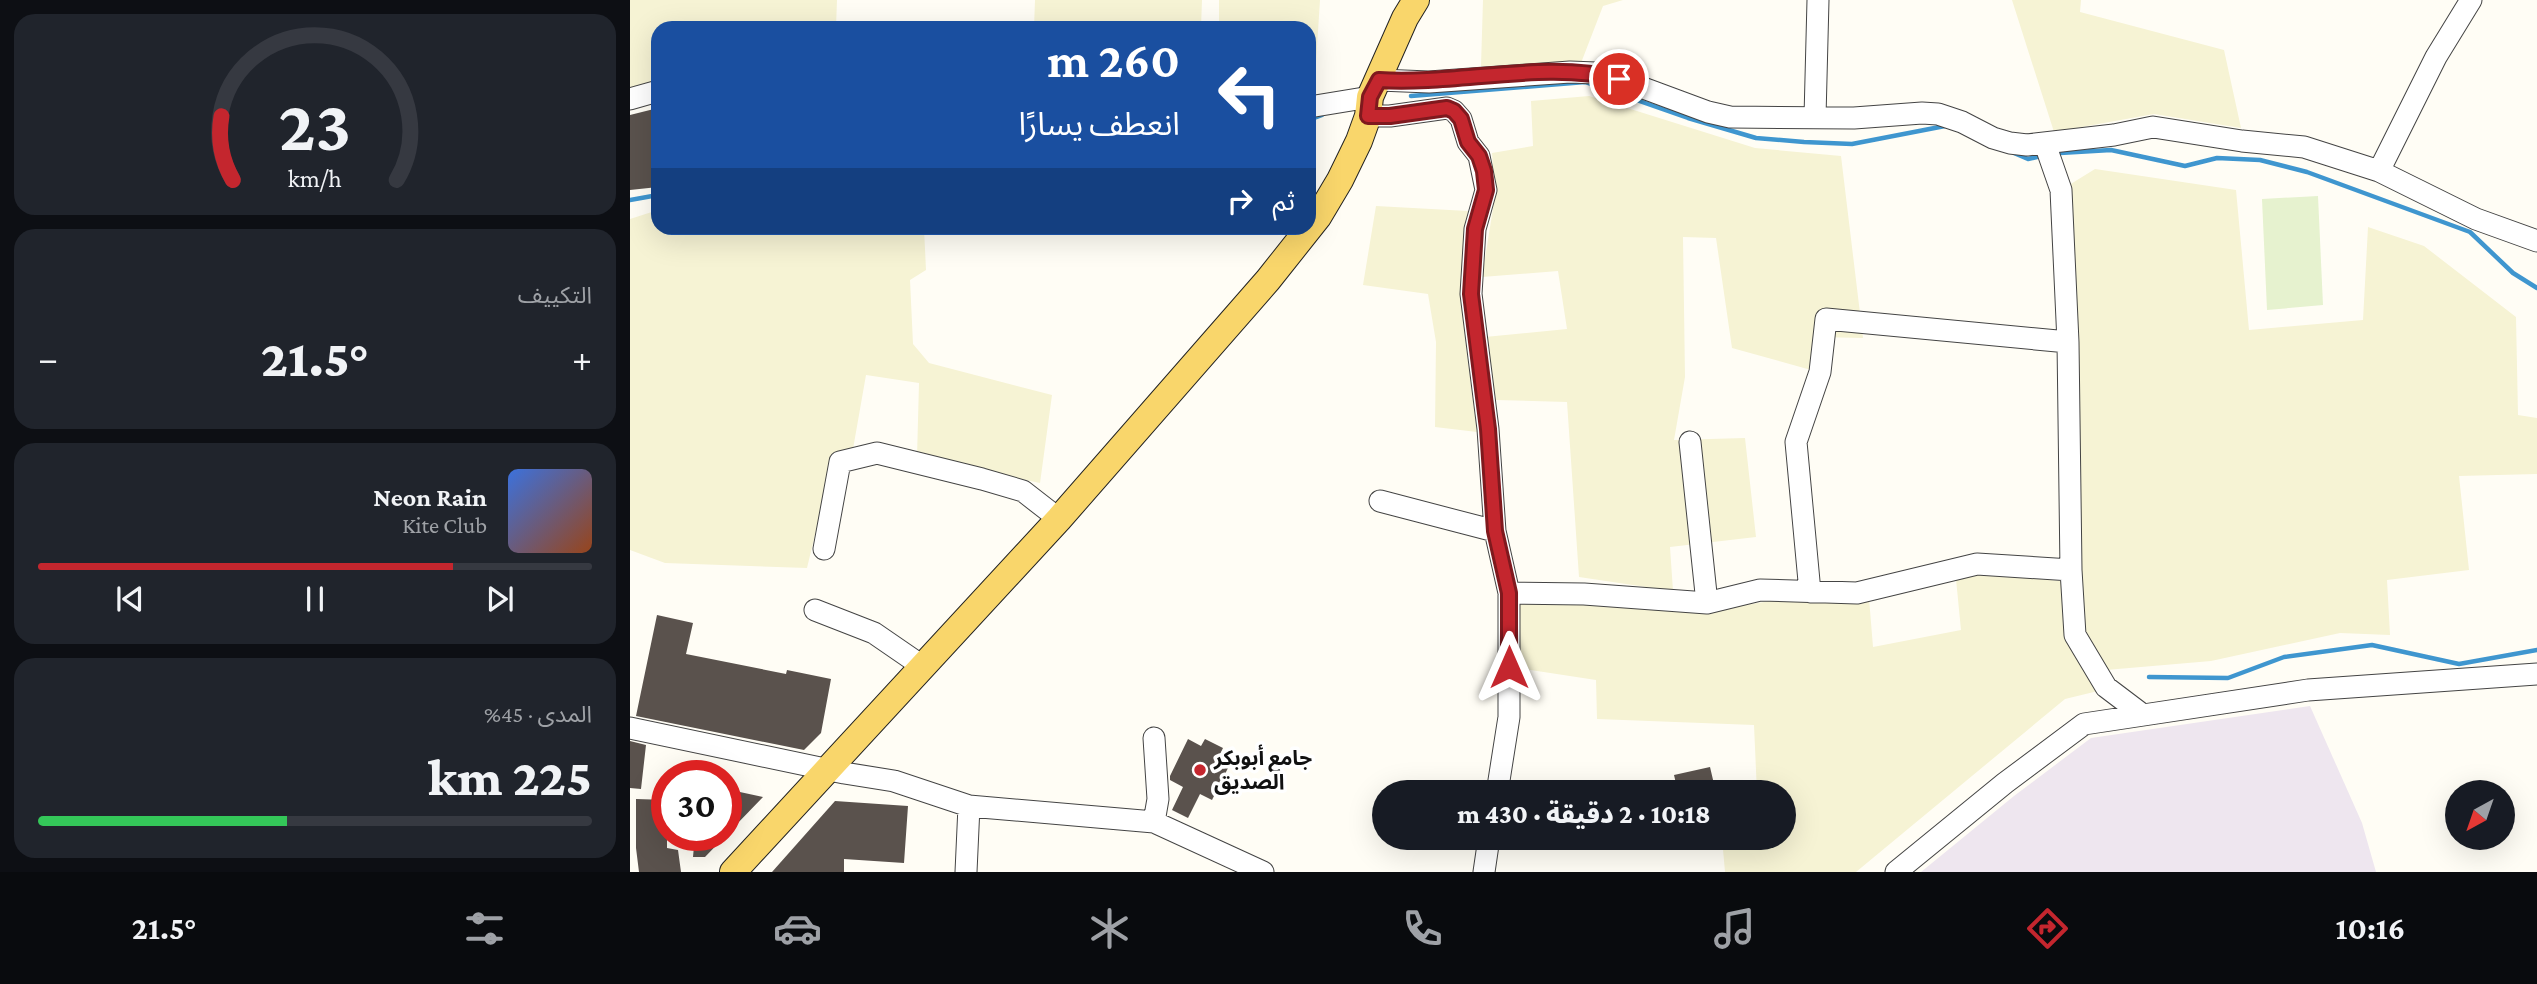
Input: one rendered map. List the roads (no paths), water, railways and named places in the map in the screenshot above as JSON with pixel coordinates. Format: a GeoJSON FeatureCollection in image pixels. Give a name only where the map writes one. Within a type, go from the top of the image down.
{"type":"FeatureCollection","features":[{"type":"Feature","properties":{"kind":"main road"},"geometry":{"type":"LineString","coordinates":[[1316,220],[1340,180],[1405,18],[1416,0]]}},
{"type":"Feature","properties":{"kind":"main road"},"geometry":{"type":"LineString","coordinates":[[733,872],[1059,519],[1268,280],[1304,235]]}},
{"type":"Feature","properties":{"kind":"street"},"geometry":{"type":"LineString","coordinates":[[1815,117],[1818,0]]}},
{"type":"Feature","properties":{"kind":"street"},"geometry":{"type":"LineString","coordinates":[[2379,171],[2436,57],[2471,0]]}},
{"type":"Feature","properties":{"kind":"street"},"geometry":{"type":"LineString","coordinates":[[1316,106],[1372,98],[1429,82],[1570,72],[1596,73],[1730,117],[1854,118],[1938,114],[2010,143],[2045,144],[2153,127],[2304,147],[2379,171],[2476,219],[2537,241]]}},
{"type":"Feature","properties":{"kind":"street"},"geometry":{"type":"LineString","coordinates":[[630,99],[651,93]]}},
{"type":"Feature","properties":{"kind":"street"},"geometry":{"type":"LineString","coordinates":[[1372,98],[1390,116],[1447,108],[1454,111],[1461,119],[1468,142],[1479,156],[1486,190],[1475,229],[1471,294],[1488,429],[1495,531],[1509,593],[1509,717],[1499,780]]}},
{"type":"Feature","properties":{"kind":"street"},"geometry":{"type":"LineString","coordinates":[[2045,144],[2061,190],[2068,342],[2071,570],[2075,635],[2106,687],[2143,715]]}},
{"type":"Feature","properties":{"kind":"street"},"geometry":{"type":"LineString","coordinates":[[1811,592],[1796,442],[1819,372],[1826,319],[2068,342]]}},
{"type":"Feature","properties":{"kind":"street"},"geometry":{"type":"LineString","coordinates":[[1690,442],[1707,603]]}},
{"type":"Feature","properties":{"kind":"street"},"geometry":{"type":"LineString","coordinates":[[824,549],[840,462],[877,453],[1023,491],[1059,519]]}},
{"type":"Feature","properties":{"kind":"street"},"geometry":{"type":"LineString","coordinates":[[1380,501],[1495,531]]}},
{"type":"Feature","properties":{"kind":"street"},"geometry":{"type":"LineString","coordinates":[[1509,593],[1584,594],[1707,603],[1760,590],[1857,593],[1977,564],[2071,570]]}},
{"type":"Feature","properties":{"kind":"street"},"geometry":{"type":"LineString","coordinates":[[815,610],[874,633],[922,666]]}},
{"type":"Feature","properties":{"kind":"street"},"geometry":{"type":"LineString","coordinates":[[1896,872],[2005,783],[2084,724],[2308,690],[2537,674]]}},
{"type":"Feature","properties":{"kind":"street"},"geometry":{"type":"LineString","coordinates":[[630,728],[894,781],[969,806],[1154,822],[1263,872]]}},
{"type":"Feature","properties":{"kind":"street"},"geometry":{"type":"LineString","coordinates":[[1154,738],[1158,799],[1154,822]]}},
{"type":"Feature","properties":{"kind":"street"},"geometry":{"type":"LineString","coordinates":[[966,872],[969,806]]}},
{"type":"Feature","properties":{"kind":"street"},"geometry":{"type":"LineString","coordinates":[[1484,872],[1487,850]]}},
{"type":"Feature","properties":{"kind":"waterway"},"geometry":{"type":"LineString","coordinates":[[1411,96],[1585,82],[1688,118],[1756,138],[1804,142],[1852,144],[1945,126]]}},
{"type":"Feature","properties":{"kind":"waterway"},"geometry":{"type":"LineString","coordinates":[[1316,117],[1322,115]]}},
{"type":"Feature","properties":{"kind":"waterway"},"geometry":{"type":"LineString","coordinates":[[2060,153],[2111,150],[2185,166],[2217,158],[2260,160],[2307,172],[2470,232],[2513,273],[2537,288]]}},
{"type":"Feature","properties":{"kind":"waterway"},"geometry":{"type":"LineString","coordinates":[[2014,153],[2028,159],[2037,157]]}},
{"type":"Feature","properties":{"kind":"waterway"},"geometry":{"type":"LineString","coordinates":[[630,200],[651,196]]}},
{"type":"Feature","properties":{"kind":"waterway"},"geometry":{"type":"LineString","coordinates":[[2149,677],[2228,678],[2284,657],[2372,645],[2459,664],[2537,650]]}},
{"type":"Feature","properties":{"kind":"place","name":"جامع أبوبكر الصديق"},"geometry":{"type":"Point","coordinates":[1200,770]}}]}
